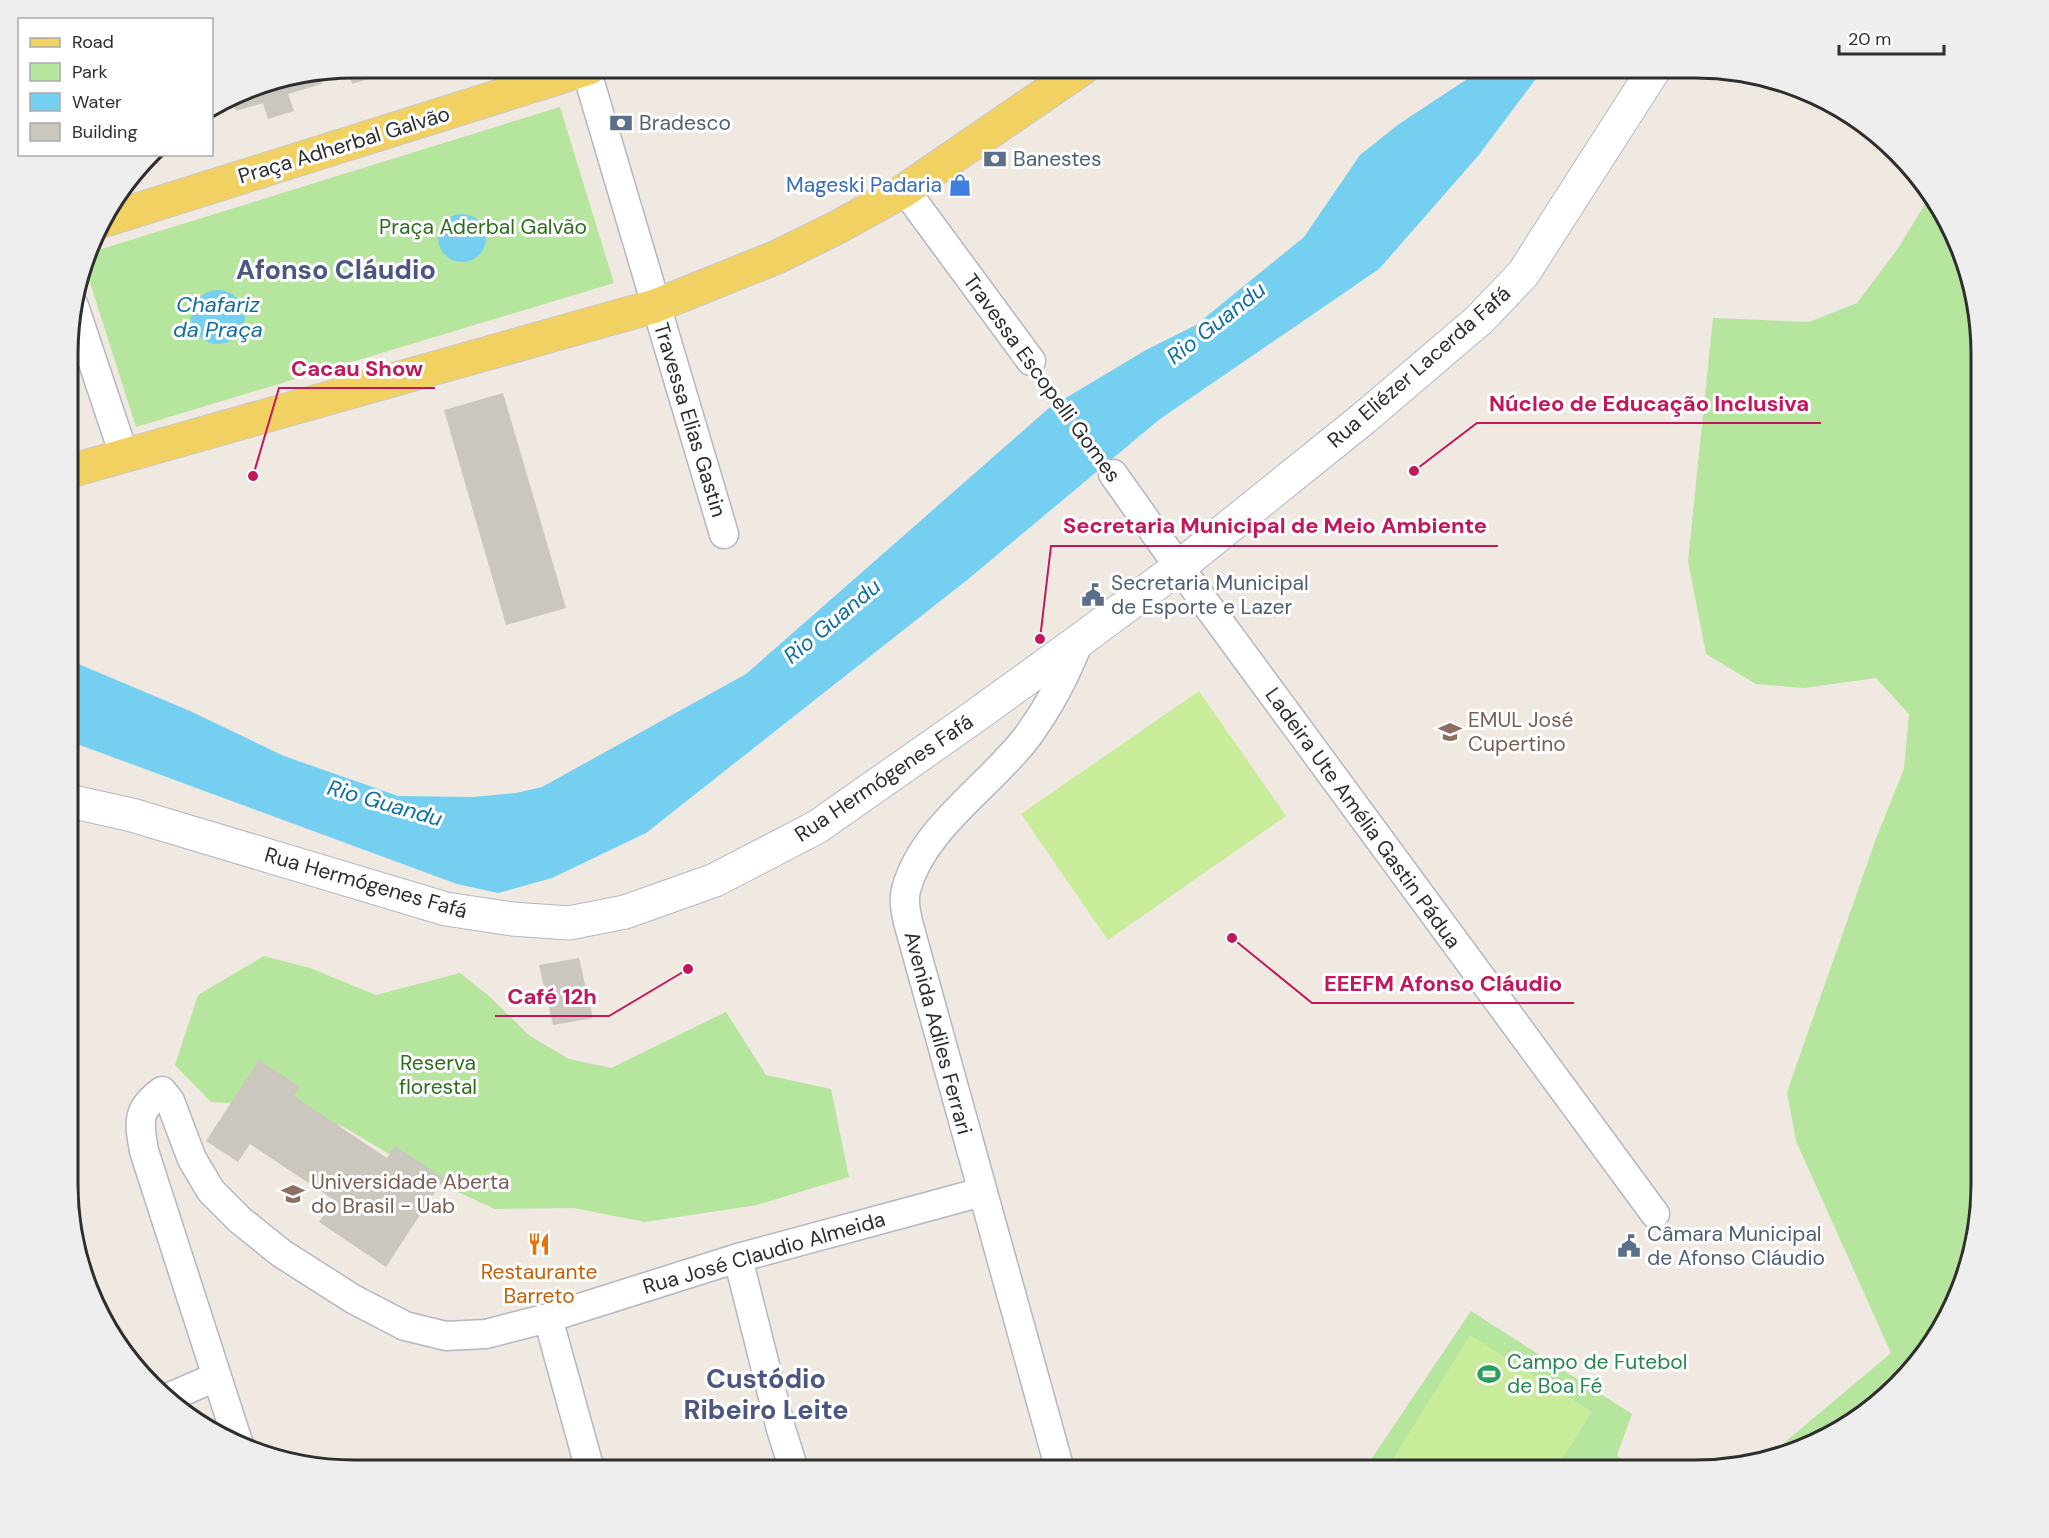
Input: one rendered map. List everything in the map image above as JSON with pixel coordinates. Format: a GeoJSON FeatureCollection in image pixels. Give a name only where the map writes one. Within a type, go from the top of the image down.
{"type":"FeatureCollection","features":[{"type":"Feature","properties":{"kind":"main road","name":"Praça Adherbal Galvão"},"geometry":{"type":"LineString","coordinates":[[114,217],[555,78]]}},
{"type":"Feature","properties":{"kind":"main road"},"geometry":{"type":"LineString","coordinates":[[78,469],[655,306],[777,257],[905,190],[1068,78]]}},
{"type":"Feature","properties":{"kind":"street","name":"Travessa Elias Gastin"},"geometry":{"type":"LineString","coordinates":[[590,78],[655,306],[724,534]]}},
{"type":"Feature","properties":{"kind":"street","name":"Rua Eliézer Lacerda Fafá"},"geometry":{"type":"LineString","coordinates":[[1179,567],[1364,418],[1486,312],[1523,274],[1649,78]]}},
{"type":"Feature","properties":{"kind":"street","name":"Travessa Escopelli Gomes"},"geometry":{"type":"LineString","coordinates":[[905,190],[1031,361]]}},
{"type":"Feature","properties":{"kind":"street"},"geometry":{"type":"LineString","coordinates":[[80,323],[124,455]]}},
{"type":"Feature","properties":{"kind":"street","name":"Travessa Escopelli Gomes"},"geometry":{"type":"LineString","coordinates":[[1113,474],[1179,567]]}},
{"type":"Feature","properties":{"kind":"street","name":"Rua Hermógenes Fafá"},"geometry":{"type":"LineString","coordinates":[[78,803],[132,815],[446,909],[512,919],[569,922],[625,912],[715,880],[817,826],[971,719],[1179,567]]}},
{"type":"Feature","properties":{"kind":"street","name":"Ladeira Ute Amélia Gastin Pádua"},"geometry":{"type":"LineString","coordinates":[[1179,567],[1655,1214]]}},
{"type":"Feature","properties":{"kind":"street","name":"Avenida Adiles Ferrari"},"geometry":{"type":"LineString","coordinates":[[1057,1460],[908,922],[905,892],[912,872],[941,827],[979,790],[1026,738],[1059,688],[1079,640]]}},
{"type":"Feature","properties":{"kind":"street","name":"Rua José Claudio Almeida"},"geometry":{"type":"LineString","coordinates":[[216,1377],[151,1176],[140,1127],[144,1108],[162,1091],[170,1101],[192,1159],[211,1191],[240,1221],[281,1253],[353,1299],[405,1326],[446,1336],[486,1334],[548,1318],[738,1258],[982,1192]]}},
{"type":"Feature","properties":{"kind":"street"},"geometry":{"type":"LineString","coordinates":[[738,1258],[791,1460]]}},
{"type":"Feature","properties":{"kind":"street"},"geometry":{"type":"LineString","coordinates":[[548,1318],[587,1460]]}},
{"type":"Feature","properties":{"kind":"street"},"geometry":{"type":"LineString","coordinates":[[176,1394],[216,1377],[235,1432]]}},
{"type":"Feature","properties":{"kind":"path","name":"Travessa Escopelli Gomes"},"geometry":{"type":"LineString","coordinates":[[1031,361],[1113,474]]}},
{"type":"Feature","properties":{"kind":"green space","name":"Praça Aderbal Galvão"},"geometry":{"type":"Polygon","coordinates":[[[560,107],[614,283],[136,427],[89,278],[99,250],[560,107]]]}},
{"type":"Feature","properties":{"kind":"green space"},"geometry":{"type":"Polygon","coordinates":[[[1925,204],[1934,216],[1950,249],[1962,283],[1969,318],[1971,354],[1971,1184],[1969,1220],[1962,1255],[1950,1289],[1934,1322],[1914,1352],[1890,1379],[1863,1403],[1833,1423],[1780,1446],[1891,1353],[1796,1141],[1787,1092],[1877,836],[1904,769],[1909,714],[1876,678],[1804,688],[1756,684],[1706,654],[1688,561],[1713,318],[1809,322],[1857,303],[1897,250],[1925,204]]]}},
{"type":"Feature","properties":{"kind":"green space"},"geometry":{"type":"Polygon","coordinates":[[[1199,691],[1286,816],[1108,940],[1021,814],[1199,691]]]}},
{"type":"Feature","properties":{"kind":"green space","name":"Reserva florestal"},"geometry":{"type":"Polygon","coordinates":[[[264,956],[310,968],[376,995],[460,973],[489,996],[530,1036],[569,1059],[611,1068],[726,1012],[766,1075],[831,1089],[849,1177],[757,1205],[645,1222],[574,1208],[495,1209],[434,1181],[344,1127],[277,1106],[211,1102],[175,1065],[198,995],[264,956]]]}},
{"type":"Feature","properties":{"kind":"green space","name":"Campo de Futebol de Boa Fé"},"geometry":{"type":"Polygon","coordinates":[[[1471,1311],[1632,1414],[1617,1455],[1622,1460],[1371,1460],[1471,1311]]]}},
{"type":"Feature","properties":{"kind":"green space","name":"Campo de Futebol de Boa Fé"},"geometry":{"type":"Polygon","coordinates":[[[1470,1335],[1592,1412],[1561,1460],[1392,1460],[1470,1335]]]}},
{"type":"Feature","properties":{"kind":"water","name":"Rio Guandu"},"geometry":{"type":"Polygon","coordinates":[[[1469,78],[1536,78],[1478,156],[1379,269],[1160,419],[967,580],[646,833],[552,878],[498,893],[457,884],[78,744],[78,664],[190,711],[284,756],[398,796],[473,797],[516,793],[542,787],[746,674],[1049,408],[1146,350],[1196,325],[1304,237],[1360,155],[1399,124],[1469,78]]]}},
{"type":"Feature","properties":{"kind":"water"},"geometry":{"type":"Polygon","coordinates":[[[462,214],[479,221],[486,238],[479,255],[462,262],[445,255],[438,238],[445,221],[462,214]]]}},
{"type":"Feature","properties":{"kind":"water","name":"Chafariz da Praça"},"geometry":{"type":"Polygon","coordinates":[[[218,290],[228,292],[237,298],[243,307],[245,317],[243,327],[237,336],[228,342],[218,344],[208,342],[199,336],[193,327],[191,317],[193,307],[199,298],[208,292],[218,290]]]}},
{"type":"Feature","properties":{"kind":"building"},"geometry":{"type":"Polygon","coordinates":[[[350,78],[372,78],[352,84],[350,78]]]}},
{"type":"Feature","properties":{"kind":"building"},"geometry":{"type":"Polygon","coordinates":[[[321,80],[322,84],[288,94],[294,111],[268,119],[263,103],[236,111],[235,106],[249,99],[283,87],[321,80]]]}},
{"type":"Feature","properties":{"kind":"building"},"geometry":{"type":"Polygon","coordinates":[[[503,393],[566,608],[506,625],[444,410],[503,393]]]}},
{"type":"Feature","properties":{"kind":"building"},"geometry":{"type":"Polygon","coordinates":[[[579,958],[593,1018],[553,1025],[539,965],[579,958]]]}},
{"type":"Feature","properties":{"kind":"building"},"geometry":{"type":"Polygon","coordinates":[[[259,1060],[300,1087],[294,1096],[387,1158],[395,1146],[444,1178],[386,1267],[319,1222],[334,1200],[250,1144],[238,1162],[206,1141],[259,1060]]]}},
{"type":"Feature","properties":{"kind":"place","name":"Bradesco"},"geometry":{"type":"Point","coordinates":[621,123]}},
{"type":"Feature","properties":{"kind":"place","name":"Banestes"},"geometry":{"type":"Point","coordinates":[995,159]}},
{"type":"Feature","properties":{"kind":"place","name":"Mageski Padaria"},"geometry":{"type":"Point","coordinates":[960,185]}},
{"type":"Feature","properties":{"kind":"place","name":"Núcleo de Educação Inclusiva"},"geometry":{"type":"Point","coordinates":[1414,471]}},
{"type":"Feature","properties":{"kind":"place","name":"Cacau Show"},"geometry":{"type":"Point","coordinates":[253,476]}},
{"type":"Feature","properties":{"kind":"place","name":"Secretaria Municipal de Esporte e Lazer"},"geometry":{"type":"Point","coordinates":[1093,595]}},
{"type":"Feature","properties":{"kind":"place","name":"Secretaria Municipal de Meio Ambiente"},"geometry":{"type":"Point","coordinates":[1040,639]}},
{"type":"Feature","properties":{"kind":"place","name":"EMUL José Cupertino"},"geometry":{"type":"Point","coordinates":[1450,732]}},
{"type":"Feature","properties":{"kind":"place","name":"EEEFM Afonso Cláudio"},"geometry":{"type":"Point","coordinates":[1232,938]}},
{"type":"Feature","properties":{"kind":"place","name":"Café 12h"},"geometry":{"type":"Point","coordinates":[688,969]}},
{"type":"Feature","properties":{"kind":"place","name":"Universidade Aberta do Brasil - Uab"},"geometry":{"type":"Point","coordinates":[293,1194]}},
{"type":"Feature","properties":{"kind":"place","name":"Restaurante Barreto"},"geometry":{"type":"Point","coordinates":[539,1244]}},
{"type":"Feature","properties":{"kind":"place","name":"Câmara Municipal de Afonso Cláudio"},"geometry":{"type":"Point","coordinates":[1629,1246]}},
{"type":"Feature","properties":{"kind":"place","name":"Campo de Futebol de Boa Fé"},"geometry":{"type":"Point","coordinates":[1489,1374]}},
{"type":"Feature","properties":{"kind":"district","name":"Afonso Cláudio"},"geometry":{"type":"Point","coordinates":[336,269]}},
{"type":"Feature","properties":{"kind":"district","name":"Custódio Ribeiro Leite"},"geometry":{"type":"Point","coordinates":[766,1394]}}]}
